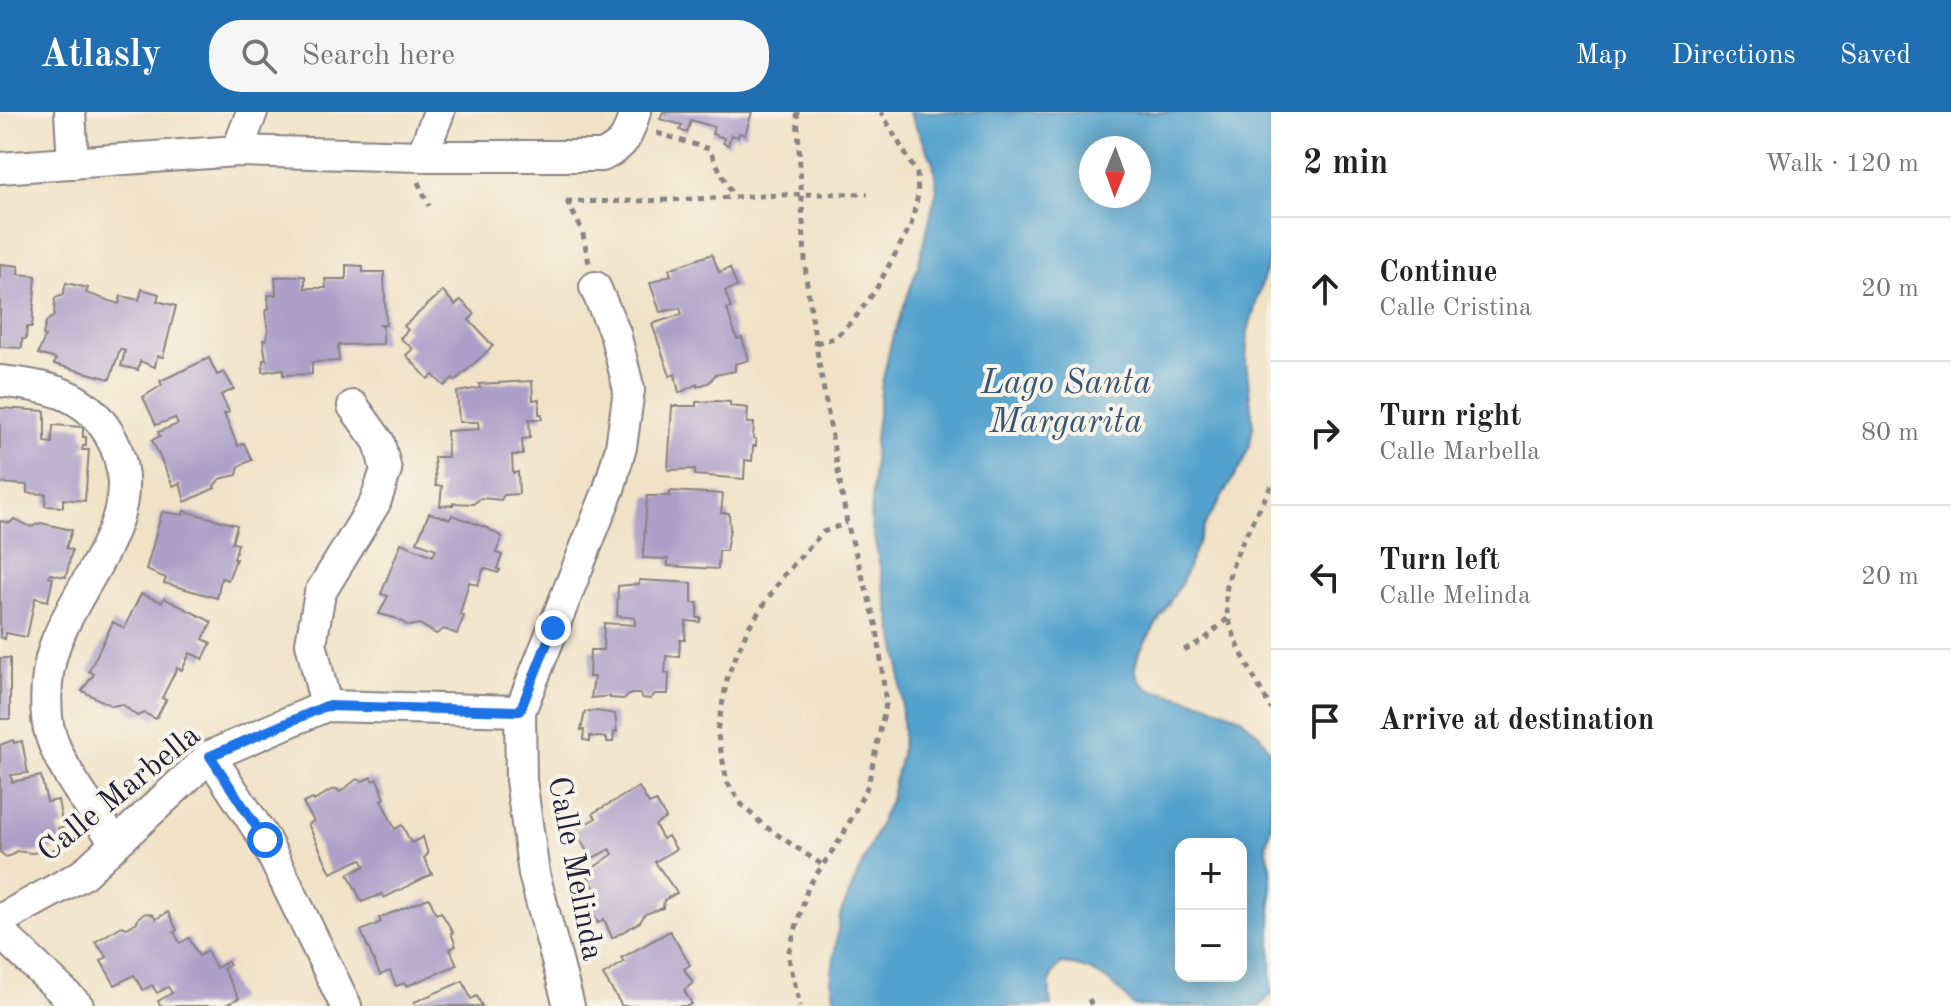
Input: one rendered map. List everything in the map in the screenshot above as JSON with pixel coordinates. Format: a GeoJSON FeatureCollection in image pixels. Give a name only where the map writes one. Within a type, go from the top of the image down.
{"type":"FeatureCollection","features":[{"type":"Feature","properties":{"kind":"street"},"geometry":{"type":"LineString","coordinates":[[70,112],[73,163]]}},
{"type":"Feature","properties":{"kind":"street"},"geometry":{"type":"LineString","coordinates":[[237,151],[252,112]]}},
{"type":"Feature","properties":{"kind":"street"},"geometry":{"type":"LineString","coordinates":[[422,156],[439,112]]}},
{"type":"Feature","properties":{"kind":"street"},"geometry":{"type":"LineString","coordinates":[[0,168],[237,151],[422,156],[602,156],[620,147],[633,118]]}},
{"type":"Feature","properties":{"kind":"street","name":"Calle Melinda"},"geometry":{"type":"LineString","coordinates":[[569,1006],[534,874],[521,780],[520,711],[609,489],[621,447],[629,390],[615,333],[595,287]]}},
{"type":"Feature","properties":{"kind":"street"},"geometry":{"type":"LineString","coordinates":[[0,381],[33,385],[72,397],[98,414],[120,452],[125,492],[116,528],[55,646],[47,676],[47,720],[64,768],[116,843]]}},
{"type":"Feature","properties":{"kind":"street"},"geometry":{"type":"LineString","coordinates":[[326,706],[311,643],[320,593],[375,503],[386,470],[379,442],[353,406]]}},
{"type":"Feature","properties":{"kind":"street","name":"Calle Marbella"},"geometry":{"type":"LineString","coordinates":[[0,920],[82,875],[210,756],[326,706],[520,711]]}},
{"type":"Feature","properties":{"kind":"street"},"geometry":{"type":"LineString","coordinates":[[210,756],[265,840],[346,1006]]}},
{"type":"Feature","properties":{"kind":"street"},"geometry":{"type":"LineString","coordinates":[[0,932],[78,1006]]}},
{"type":"Feature","properties":{"kind":"path"},"geometry":{"type":"LineString","coordinates":[[797,112],[806,277],[847,523],[877,627],[886,704],[868,785],[843,835],[808,887],[788,954],[800,1006]]}},
{"type":"Feature","properties":{"kind":"path"},"geometry":{"type":"LineString","coordinates":[[816,343],[835,338],[855,318],[875,291],[911,225],[918,195],[917,174],[903,145],[881,112]]}},
{"type":"Feature","properties":{"kind":"path"},"geometry":{"type":"LineString","coordinates":[[633,118],[709,149],[733,196]]}},
{"type":"Feature","properties":{"kind":"path"},"geometry":{"type":"LineString","coordinates":[[595,287],[582,230],[566,201],[627,203],[801,193],[868,194]]}},
{"type":"Feature","properties":{"kind":"path"},"geometry":{"type":"LineString","coordinates":[[1271,486],[1239,552],[1226,593],[1229,617],[1242,652],[1271,709]]}},
{"type":"Feature","properties":{"kind":"path"},"geometry":{"type":"LineString","coordinates":[[821,864],[763,825],[742,805],[727,782],[717,731],[728,675],[748,628],[784,575],[823,532],[847,523]]}},
{"type":"Feature","properties":{"kind":"path"},"geometry":{"type":"LineString","coordinates":[[1184,650],[1205,639],[1229,617]]}},
{"type":"Feature","properties":{"kind":"path"},"geometry":{"type":"LineString","coordinates":[[1089,999],[1092,1006]]}},
{"type":"Feature","properties":{"kind":"water","name":"Lago Santa Margarita"},"geometry":{"type":"Polygon","coordinates":[[[909,112],[1271,112],[1271,252],[1248,331],[1246,361],[1253,425],[1250,445],[1205,525],[1182,582],[1139,652],[1135,668],[1139,681],[1149,689],[1208,704],[1240,717],[1259,734],[1271,752],[1271,825],[1266,845],[1271,868],[1271,995],[1260,1006],[1133,1006],[1102,976],[1061,964],[1051,978],[1051,1006],[836,1006],[831,980],[840,915],[890,800],[901,754],[903,734],[899,661],[871,522],[875,438],[891,343],[918,266],[937,189],[933,162],[909,112]]]}},
{"type":"Feature","properties":{"kind":"building"},"geometry":{"type":"Polygon","coordinates":[[[663,112],[752,112],[745,135],[731,135],[728,145],[723,143],[724,138],[712,134],[714,127],[691,120],[687,133],[680,130],[682,125],[660,119],[663,112]]]}},
{"type":"Feature","properties":{"kind":"building"},"geometry":{"type":"Polygon","coordinates":[[[712,254],[719,272],[730,268],[737,287],[725,291],[731,308],[727,309],[737,339],[742,338],[749,360],[735,364],[735,371],[715,375],[710,382],[697,387],[697,384],[679,393],[675,374],[670,376],[652,324],[682,314],[680,308],[660,312],[650,283],[671,275],[669,269],[712,254]]]}},
{"type":"Feature","properties":{"kind":"building"},"geometry":{"type":"Polygon","coordinates":[[[0,264],[19,266],[18,274],[36,276],[32,327],[27,327],[22,348],[0,347],[0,264]]]}},
{"type":"Feature","properties":{"kind":"building"},"geometry":{"type":"Polygon","coordinates":[[[346,265],[363,266],[363,272],[384,272],[386,325],[380,325],[383,327],[383,344],[338,345],[339,361],[312,362],[312,374],[283,375],[283,369],[263,372],[263,360],[266,360],[263,340],[266,340],[268,331],[265,312],[269,308],[268,295],[276,295],[275,277],[305,276],[305,288],[326,288],[325,279],[346,279],[346,265]]]}},
{"type":"Feature","properties":{"kind":"building"},"geometry":{"type":"Polygon","coordinates":[[[66,283],[88,288],[86,293],[119,304],[121,296],[139,300],[142,289],[159,294],[157,301],[176,306],[163,357],[157,356],[155,367],[140,361],[138,370],[121,366],[125,351],[120,349],[110,379],[54,364],[56,359],[38,354],[45,336],[46,322],[54,316],[55,298],[63,295],[66,283]]]}},
{"type":"Feature","properties":{"kind":"building"},"geometry":{"type":"Polygon","coordinates":[[[443,291],[455,305],[461,300],[475,314],[469,320],[493,346],[455,381],[453,378],[444,386],[433,375],[428,379],[406,355],[413,349],[400,338],[408,330],[404,326],[443,291]]]}},
{"type":"Feature","properties":{"kind":"building"},"geometry":{"type":"Polygon","coordinates":[[[209,358],[217,375],[224,372],[234,389],[221,395],[229,412],[224,414],[238,446],[244,443],[252,460],[239,466],[237,475],[220,479],[215,488],[185,502],[180,483],[173,486],[152,440],[160,436],[158,432],[178,424],[175,418],[156,425],[143,397],[162,385],[160,381],[209,358]]]}},
{"type":"Feature","properties":{"kind":"building"},"geometry":{"type":"Polygon","coordinates":[[[532,381],[533,400],[539,399],[542,419],[529,419],[530,438],[522,439],[523,455],[512,455],[513,473],[518,472],[519,494],[504,495],[501,500],[481,498],[473,504],[440,506],[442,486],[436,486],[434,457],[448,457],[447,431],[479,429],[478,422],[459,422],[457,392],[480,388],[479,384],[532,381]]]}},
{"type":"Feature","properties":{"kind":"building"},"geometry":{"type":"Polygon","coordinates":[[[716,401],[748,408],[747,423],[754,423],[756,446],[753,446],[752,461],[745,460],[744,479],[695,475],[695,469],[668,470],[672,406],[696,406],[696,402],[716,401]]]}},
{"type":"Feature","properties":{"kind":"building"},"geometry":{"type":"Polygon","coordinates":[[[0,408],[45,411],[45,442],[52,443],[53,425],[83,427],[86,446],[82,450],[89,450],[85,501],[63,499],[63,507],[45,506],[46,494],[27,493],[27,485],[0,483],[0,408]]]}},
{"type":"Feature","properties":{"kind":"building"},"geometry":{"type":"Polygon","coordinates":[[[670,491],[723,494],[721,513],[729,513],[730,529],[726,551],[719,551],[718,569],[668,566],[668,559],[643,558],[647,496],[670,496],[670,491]]]}},
{"type":"Feature","properties":{"kind":"building"},"geometry":{"type":"Polygon","coordinates":[[[184,511],[237,525],[232,543],[238,544],[236,559],[228,580],[221,578],[217,598],[164,583],[166,578],[146,570],[162,512],[183,515],[184,511]]]}},
{"type":"Feature","properties":{"kind":"building"},"geometry":{"type":"Polygon","coordinates":[[[429,513],[450,519],[452,515],[502,537],[496,553],[502,555],[497,569],[500,570],[498,573],[484,568],[478,585],[469,582],[460,614],[464,616],[457,634],[444,629],[436,634],[420,624],[409,626],[379,614],[388,596],[381,594],[401,543],[433,556],[436,549],[417,542],[429,513]]]}},
{"type":"Feature","properties":{"kind":"building"},"geometry":{"type":"Polygon","coordinates":[[[14,519],[31,527],[41,523],[72,530],[66,548],[72,550],[66,577],[50,574],[49,577],[53,578],[48,601],[35,598],[27,637],[6,633],[5,639],[0,637],[0,521],[10,523],[14,519]]]}},
{"type":"Feature","properties":{"kind":"building"},"geometry":{"type":"Polygon","coordinates":[[[639,580],[692,583],[692,603],[698,603],[697,618],[701,618],[700,622],[686,621],[685,640],[680,640],[679,657],[666,656],[668,694],[655,694],[650,699],[639,694],[623,699],[610,696],[591,698],[594,677],[589,677],[590,650],[603,650],[604,623],[635,625],[635,618],[617,616],[618,586],[639,584],[639,580]]]}},
{"type":"Feature","properties":{"kind":"building"},"geometry":{"type":"Polygon","coordinates":[[[141,594],[162,602],[164,598],[212,622],[203,639],[211,643],[203,659],[190,653],[182,670],[177,668],[162,698],[166,700],[156,719],[144,713],[137,716],[122,704],[112,706],[82,691],[94,674],[89,671],[113,622],[124,628],[141,594]]]}},
{"type":"Feature","properties":{"kind":"building"},"geometry":{"type":"Polygon","coordinates":[[[0,658],[10,658],[10,719],[0,719],[0,658]]]}},
{"type":"Feature","properties":{"kind":"building"},"geometry":{"type":"Polygon","coordinates":[[[585,712],[615,714],[617,732],[614,732],[613,742],[590,736],[590,741],[583,740],[584,730],[581,730],[585,712]]]}},
{"type":"Feature","properties":{"kind":"building"},"geometry":{"type":"Polygon","coordinates":[[[13,740],[14,743],[22,741],[28,773],[11,775],[12,782],[41,776],[47,802],[58,800],[63,827],[58,828],[63,848],[32,853],[16,851],[6,857],[0,852],[0,745],[13,740]]]}},
{"type":"Feature","properties":{"kind":"building"},"geometry":{"type":"Polygon","coordinates":[[[371,777],[373,781],[377,779],[385,798],[381,800],[395,829],[402,825],[411,843],[423,837],[428,854],[424,858],[432,874],[384,898],[382,894],[362,902],[348,874],[365,866],[361,859],[331,873],[308,824],[314,821],[303,803],[314,801],[331,790],[340,792],[357,779],[363,781],[371,777]]]}},
{"type":"Feature","properties":{"kind":"building"},"geometry":{"type":"Polygon","coordinates":[[[639,787],[649,804],[656,801],[666,818],[655,825],[663,839],[668,836],[676,849],[655,862],[677,893],[664,900],[663,908],[645,914],[640,922],[612,938],[604,919],[598,923],[585,899],[597,892],[586,873],[613,854],[610,849],[591,859],[575,830],[596,818],[593,813],[639,787]]]}},
{"type":"Feature","properties":{"kind":"building"},"geometry":{"type":"Polygon","coordinates":[[[429,898],[436,914],[441,912],[453,932],[456,946],[450,949],[457,965],[407,986],[405,983],[396,986],[390,971],[380,975],[361,931],[381,922],[379,918],[429,898]]]}},
{"type":"Feature","properties":{"kind":"building"},"geometry":{"type":"Polygon","coordinates":[[[168,912],[180,943],[189,938],[199,956],[207,951],[216,968],[228,962],[230,965],[223,969],[239,998],[224,1006],[161,1006],[158,1001],[172,993],[168,987],[157,993],[152,985],[143,990],[134,975],[115,985],[101,961],[107,957],[95,942],[122,926],[127,928],[146,913],[156,919],[168,912]]]}},
{"type":"Feature","properties":{"kind":"building"},"geometry":{"type":"Polygon","coordinates":[[[670,931],[690,965],[684,969],[693,983],[684,990],[692,1004],[622,1006],[603,975],[624,962],[621,958],[670,931]]]}},
{"type":"Feature","properties":{"kind":"building"},"geometry":{"type":"Polygon","coordinates":[[[463,981],[471,999],[477,996],[482,1006],[415,1006],[414,1002],[463,981]]]}},
{"type":"Feature","properties":{"kind":"route"},"geometry":{"type":"LineString","coordinates":[[265,840],[210,756],[326,706],[520,711],[553,628]]}}]}
